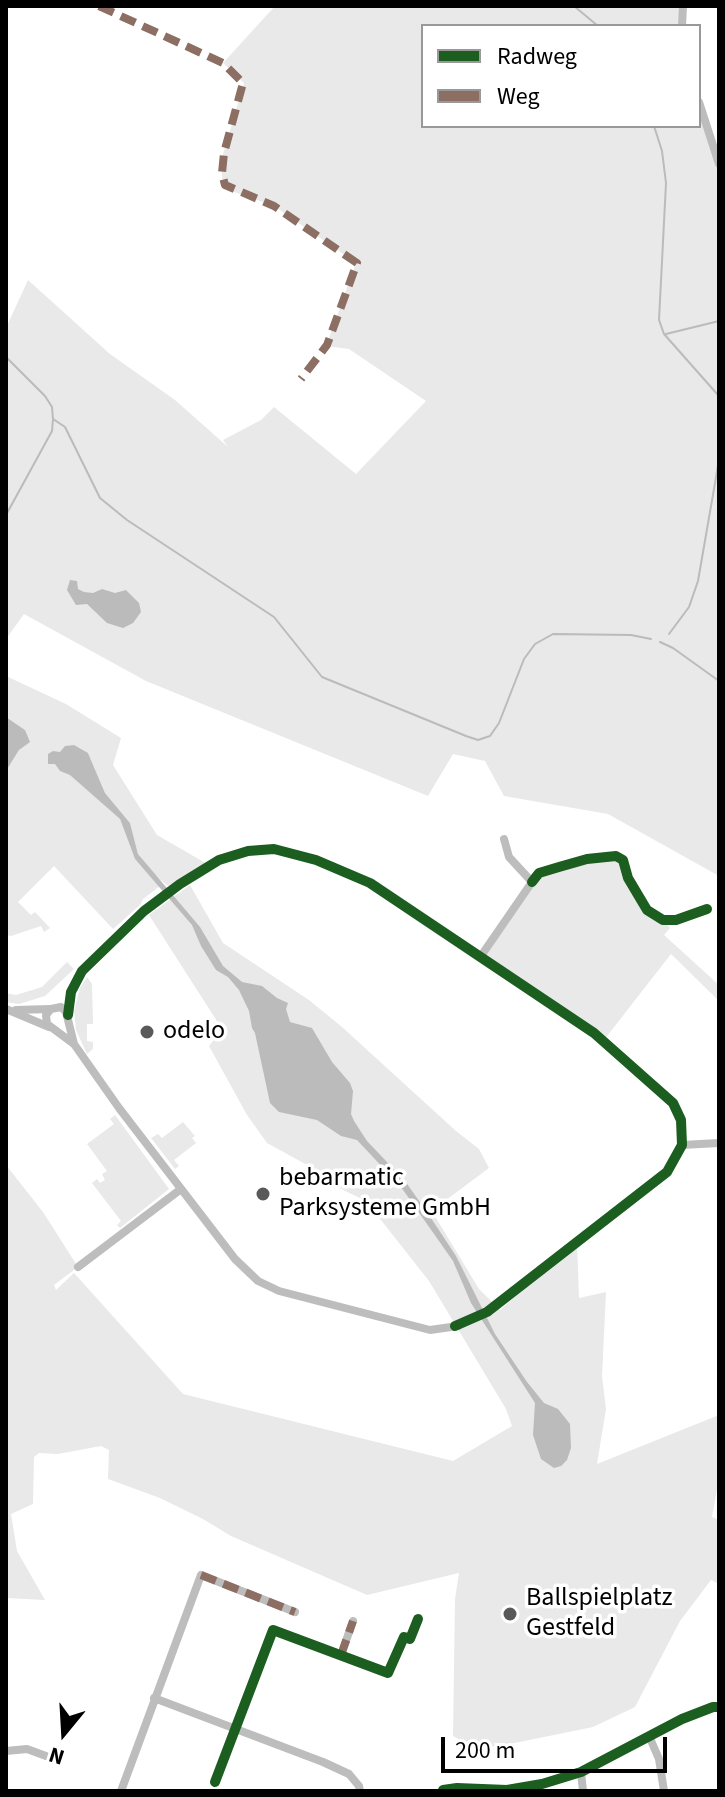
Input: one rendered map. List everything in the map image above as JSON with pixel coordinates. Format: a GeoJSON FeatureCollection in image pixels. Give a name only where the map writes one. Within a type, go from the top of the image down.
{"type":"FeatureCollection","features":[{"type":"Feature","properties":{"kind":"street"},"geometry":{"type":"LineString","coordinates":[[701,108],[719,164]]}},
{"type":"Feature","properties":{"kind":"street"},"geometry":{"type":"LineString","coordinates":[[504,839],[509,857],[532,882]]}},
{"type":"Feature","properties":{"kind":"street"},"geometry":{"type":"LineString","coordinates":[[6,1009],[51,1028],[74,1044],[235,1259],[258,1281],[279,1291],[430,1330],[465,1327],[487,1312],[667,1172],[682,1145],[681,1120],[673,1103],[594,1033],[370,883],[289,851],[248,851],[219,860],[168,892],[82,971],[71,992],[68,1018],[63,1028],[51,1028]]}},
{"type":"Feature","properties":{"kind":"street"},"geometry":{"type":"LineString","coordinates":[[481,956],[539,873],[587,859],[616,856],[623,860],[628,878],[647,910],[663,920],[676,920],[707,909]]}},
{"type":"Feature","properties":{"kind":"street"},"geometry":{"type":"LineString","coordinates":[[51,1028],[45,1018],[71,992]]}},
{"type":"Feature","properties":{"kind":"street"},"geometry":{"type":"LineString","coordinates":[[6,1009],[25,1011],[61,1007],[68,1018],[74,1044]]}},
{"type":"Feature","properties":{"kind":"street"},"geometry":{"type":"LineString","coordinates":[[682,1145],[719,1143]]}},
{"type":"Feature","properties":{"kind":"street"},"geometry":{"type":"LineString","coordinates":[[78,1267],[181,1189]]}},
{"type":"Feature","properties":{"kind":"street"},"geometry":{"type":"LineString","coordinates":[[121,1791],[201,1575],[295,1612]]}},
{"type":"Feature","properties":{"kind":"street"},"geometry":{"type":"LineString","coordinates":[[215,1782],[273,1630],[388,1673],[404,1637],[410,1639],[418,1619]]}},
{"type":"Feature","properties":{"kind":"street"},"geometry":{"type":"LineString","coordinates":[[341,1655],[353,1621]]}},
{"type":"Feature","properties":{"kind":"street"},"geometry":{"type":"LineString","coordinates":[[154,1698],[236,1727],[349,1774],[360,1791]]}},
{"type":"Feature","properties":{"kind":"street"},"geometry":{"type":"LineString","coordinates":[[443,1790],[507,1790],[542,1784],[581,1772],[682,1719],[719,1707]]}},
{"type":"Feature","properties":{"kind":"street"},"geometry":{"type":"LineString","coordinates":[[649,1736],[659,1759],[664,1791]]}},
{"type":"Feature","properties":{"kind":"street"},"geometry":{"type":"LineString","coordinates":[[6,1751],[27,1749],[46,1756]]}},
{"type":"Feature","properties":{"kind":"street"},"geometry":{"type":"LineString","coordinates":[[581,1772],[583,1791]]}},
{"type":"Feature","properties":{"kind":"shaded area"},"geometry":{"type":"Polygon","coordinates":[[[275,6],[684,6],[682,24],[421,24],[421,128],[701,128],[701,109],[719,168],[719,876],[608,814],[504,796],[485,761],[453,754],[428,796],[146,681],[24,614],[6,639],[6,328],[28,280],[110,354],[175,400],[228,447],[223,440],[261,420],[274,407],[356,474],[426,401],[349,349],[326,346],[356,263],[274,206],[223,188],[221,161],[244,83],[223,63],[275,6]]]}},
{"type":"Feature","properties":{"kind":"shaded area"},"geometry":{"type":"Polygon","coordinates":[[[70,580],[77,581],[78,589],[84,592],[93,593],[102,589],[115,593],[126,590],[139,603],[141,612],[133,623],[123,628],[107,623],[87,604],[76,605],[67,590],[70,580]]]}},
{"type":"Feature","properties":{"kind":"shaded area"},"geometry":{"type":"Polygon","coordinates":[[[6,676],[66,704],[121,738],[113,765],[157,835],[209,865],[168,886],[138,854],[130,823],[105,793],[88,753],[55,763],[60,771],[70,774],[120,819],[135,859],[160,886],[113,929],[54,866],[18,902],[31,915],[35,912],[50,928],[44,932],[41,926],[6,935],[6,771],[19,750],[25,730],[6,717],[6,676]]]}},
{"type":"Feature","properties":{"kind":"shaded area"},"geometry":{"type":"Polygon","coordinates":[[[6,717],[25,730],[30,742],[19,750],[6,771],[6,717]]]}},
{"type":"Feature","properties":{"kind":"shaded area"},"geometry":{"type":"Polygon","coordinates":[[[74,745],[88,753],[105,793],[130,823],[138,854],[200,927],[223,966],[242,982],[262,986],[288,1003],[286,1009],[290,1022],[312,1028],[332,1062],[350,1083],[354,1121],[367,1141],[405,1181],[429,1215],[456,1256],[495,1334],[527,1382],[544,1403],[558,1409],[570,1424],[571,1448],[561,1466],[554,1468],[541,1459],[533,1435],[535,1403],[471,1303],[453,1261],[401,1187],[357,1140],[341,1136],[317,1120],[279,1112],[270,1103],[249,1011],[239,990],[228,977],[216,970],[192,925],[135,859],[120,819],[70,775],[60,771],[55,764],[48,764],[48,754],[74,745]]]}},
{"type":"Feature","properties":{"kind":"shaded area"},"geometry":{"type":"Polygon","coordinates":[[[587,859],[623,860],[647,909],[670,928],[664,935],[719,985],[719,1001],[671,954],[604,1040],[481,956],[539,873],[587,859]]]}},
{"type":"Feature","properties":{"kind":"shaded area"},"geometry":{"type":"Polygon","coordinates":[[[190,885],[223,943],[309,1000],[479,1149],[489,1168],[433,1213],[479,1289],[500,1310],[577,1242],[579,1298],[606,1292],[602,1376],[606,1409],[597,1464],[719,1415],[719,1478],[712,1517],[719,1520],[719,1584],[711,1580],[680,1621],[635,1707],[593,1727],[500,1746],[474,1747],[453,1736],[455,1599],[459,1573],[367,1595],[231,1536],[160,1498],[108,1479],[109,1450],[101,1446],[58,1454],[39,1453],[34,1457],[33,1504],[11,1514],[17,1551],[45,1600],[6,1598],[6,1165],[43,1212],[78,1267],[54,1285],[56,1290],[74,1273],[183,1394],[453,1461],[512,1426],[506,1409],[429,1281],[366,1201],[333,1185],[309,1166],[267,1143],[247,1115],[209,1046],[222,1029],[149,915],[190,885]]]}},
{"type":"Feature","properties":{"kind":"shaded area"},"geometry":{"type":"Polygon","coordinates":[[[67,962],[74,969],[45,996],[19,1004],[6,1002],[6,993],[16,995],[42,987],[67,962]]]}},
{"type":"Feature","properties":{"kind":"shaded area"},"geometry":{"type":"Polygon","coordinates":[[[87,977],[92,984],[93,1024],[87,1024],[87,1041],[93,1042],[93,1049],[87,1054],[76,1030],[74,1011],[80,988],[87,977]]]}},
{"type":"Feature","properties":{"kind":"shaded area"},"geometry":{"type":"Polygon","coordinates":[[[115,1115],[169,1189],[120,1228],[117,1225],[121,1221],[92,1183],[97,1179],[100,1183],[105,1180],[102,1174],[107,1171],[87,1144],[114,1124],[110,1119],[115,1115]]]}},
{"type":"Feature","properties":{"kind":"shaded area"},"geometry":{"type":"Polygon","coordinates":[[[183,1122],[195,1136],[192,1138],[196,1143],[174,1160],[179,1166],[175,1169],[151,1138],[158,1134],[162,1138],[183,1122]]]}},
{"type":"Feature","properties":{"kind":"waterway"},"geometry":{"type":"LineString","coordinates":[[574,6],[596,24]]}},
{"type":"Feature","properties":{"kind":"waterway"},"geometry":{"type":"LineString","coordinates":[[655,128],[662,151],[666,183],[659,320],[664,334],[718,395],[719,405]]}},
{"type":"Feature","properties":{"kind":"waterway"},"geometry":{"type":"LineString","coordinates":[[666,334],[719,321]]}},
{"type":"Feature","properties":{"kind":"waterway"},"geometry":{"type":"LineString","coordinates":[[6,357],[45,396],[52,407],[53,419],[52,431],[6,515]]}},
{"type":"Feature","properties":{"kind":"waterway"},"geometry":{"type":"LineString","coordinates":[[53,419],[65,427],[100,498],[127,520],[274,617],[322,677],[466,736],[478,740],[490,736],[499,723],[524,659],[535,644],[553,634],[631,635],[651,639]]}},
{"type":"Feature","properties":{"kind":"waterway"},"geometry":{"type":"LineString","coordinates":[[669,634],[689,607],[698,581],[719,460]]}},
{"type":"Feature","properties":{"kind":"waterway"},"geometry":{"type":"LineString","coordinates":[[660,642],[719,681]]}},
{"type":"Feature","properties":{"kind":"marked path"},"geometry":{"type":"LineString","coordinates":[[99,6],[223,63],[243,83],[224,153],[222,173],[225,185],[274,206],[357,263],[327,345],[301,379]]}},
{"type":"Feature","properties":{"kind":"marked path"},"geometry":{"type":"LineString","coordinates":[[201,1575],[295,1612]]}},
{"type":"Feature","properties":{"kind":"marked path"},"geometry":{"type":"LineString","coordinates":[[341,1655],[353,1621]]}},
{"type":"Feature","properties":{"kind":"cycle path"},"geometry":{"type":"LineString","coordinates":[[68,1015],[71,992],[82,971],[144,911],[219,860],[248,851],[274,849],[316,860],[370,883],[594,1033],[673,1103],[681,1120],[682,1145],[667,1172],[487,1312],[455,1326]]}},
{"type":"Feature","properties":{"kind":"cycle path"},"geometry":{"type":"LineString","coordinates":[[532,882],[539,873],[587,859],[616,856],[623,860],[628,878],[647,910],[663,920],[676,920],[707,909]]}},
{"type":"Feature","properties":{"kind":"cycle path"},"geometry":{"type":"LineString","coordinates":[[215,1782],[273,1630],[388,1673],[404,1637],[410,1639],[418,1619]]}},
{"type":"Feature","properties":{"kind":"cycle path"},"geometry":{"type":"LineString","coordinates":[[443,1790],[507,1790],[542,1784],[581,1772],[682,1719],[719,1707]]}},
{"type":"Feature","properties":{"kind":"place","name":"odelo"},"geometry":{"type":"Point","coordinates":[147,1032]}},
{"type":"Feature","properties":{"kind":"place","name":"bebarmatic Parksysteme GmbH"},"geometry":{"type":"Point","coordinates":[263,1194]}},
{"type":"Feature","properties":{"kind":"place","name":"Ballspielplatz Gestfeld"},"geometry":{"type":"Point","coordinates":[510,1614]}}]}
